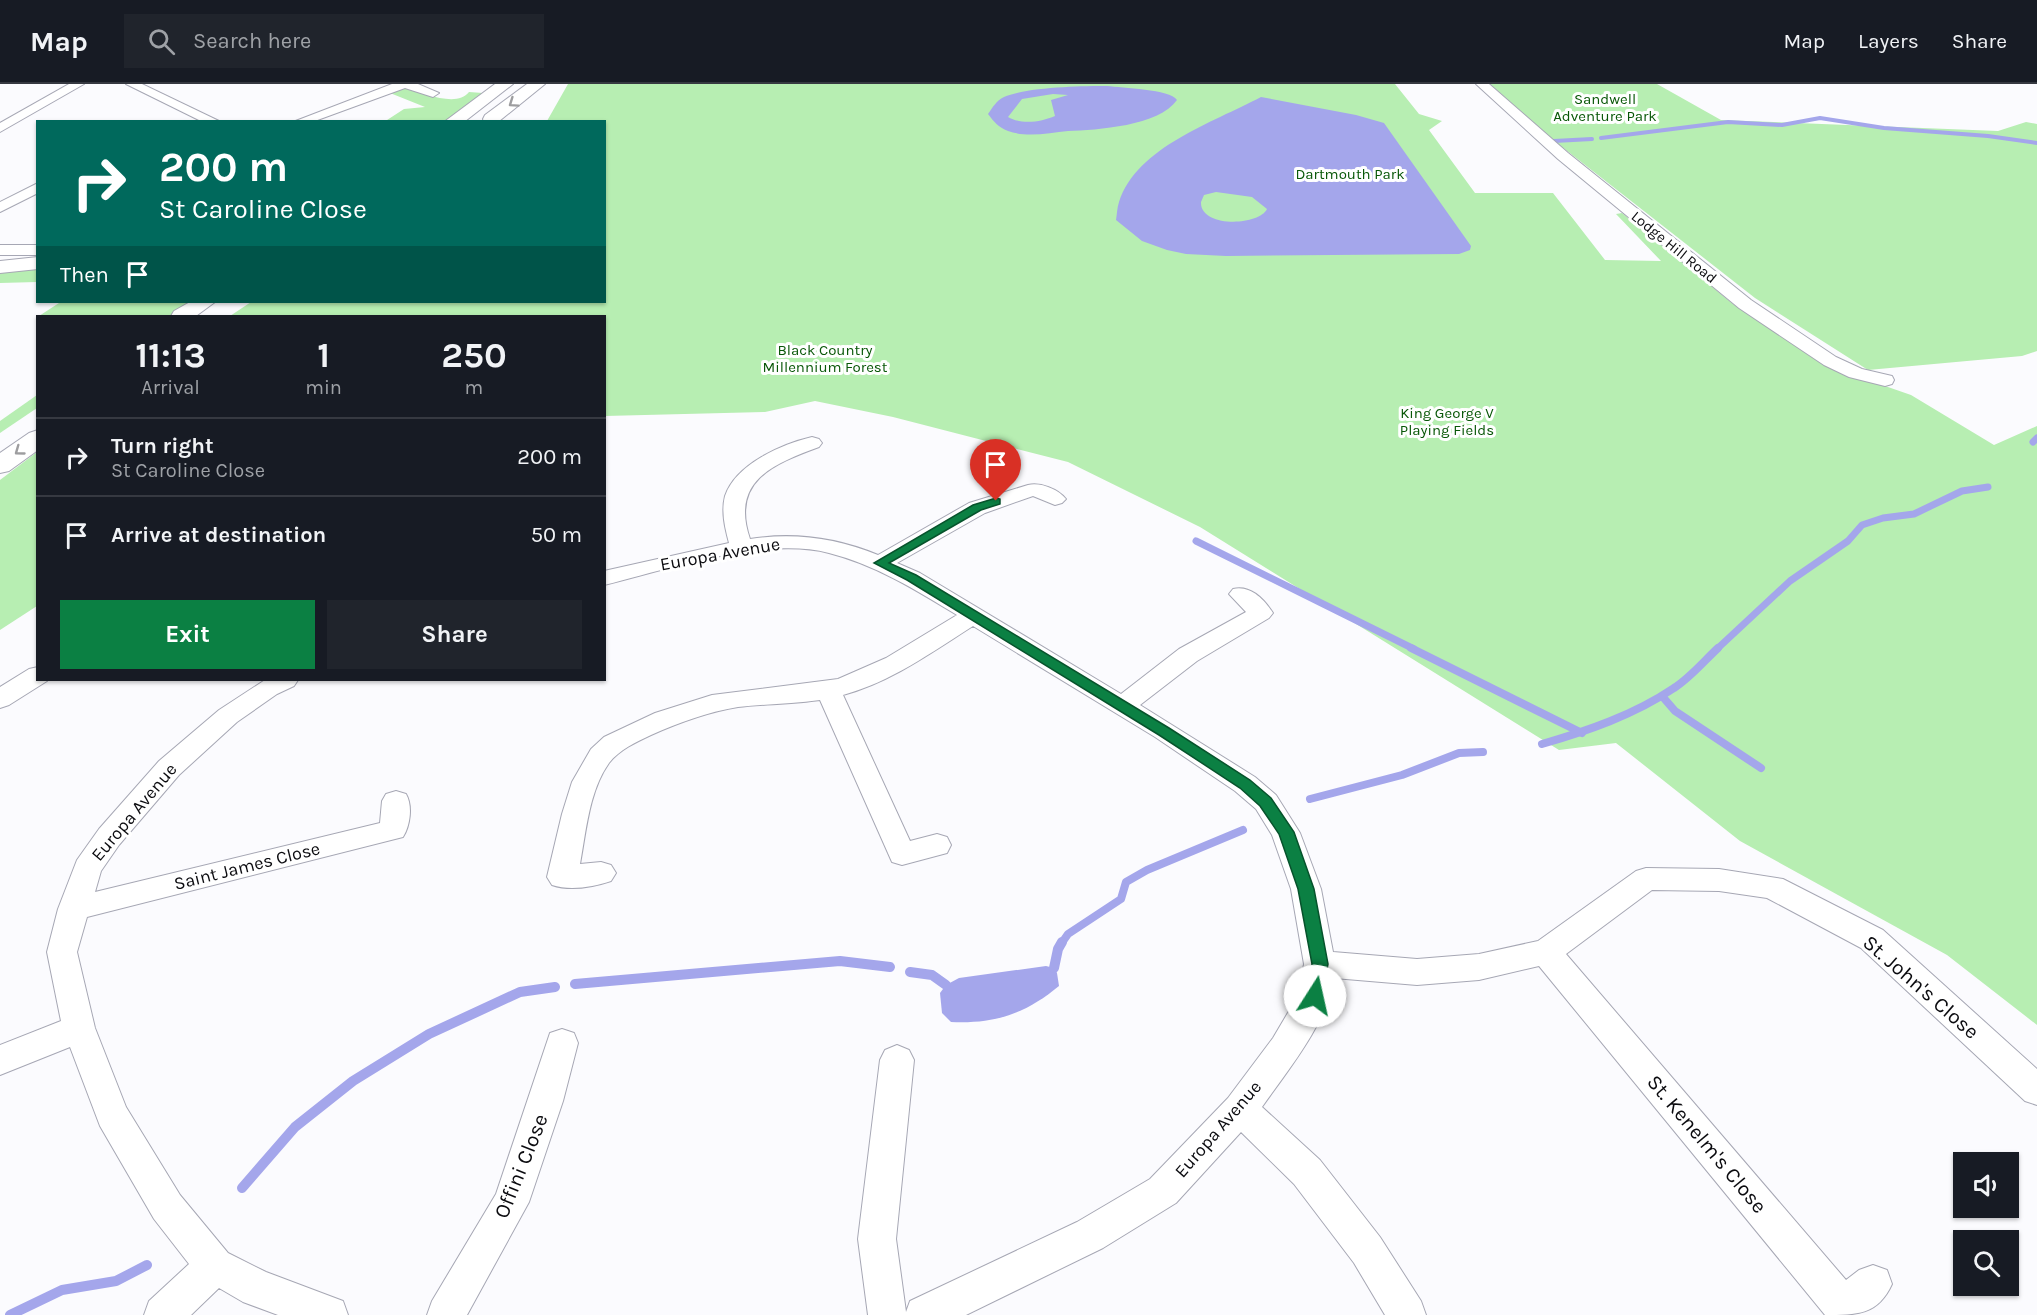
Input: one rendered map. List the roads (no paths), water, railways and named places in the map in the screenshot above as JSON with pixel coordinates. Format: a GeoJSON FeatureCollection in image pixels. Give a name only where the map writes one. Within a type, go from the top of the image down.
{"type":"FeatureCollection","features":[{"type":"Feature","properties":{"kind":"highway"},"geometry":{"type":"LineString","coordinates":[[455,120],[505,84]]}},
{"type":"Feature","properties":{"kind":"highway"},"geometry":{"type":"LineString","coordinates":[[466,120],[511,84]]}},
{"type":"Feature","properties":{"kind":"highway"},"geometry":{"type":"LineString","coordinates":[[490,120],[537,84]]}},
{"type":"Feature","properties":{"kind":"highway"},"geometry":{"type":"LineString","coordinates":[[539,102],[552,84]]}},
{"type":"Feature","properties":{"kind":"highway"},"geometry":{"type":"LineString","coordinates":[[0,267],[36,263]]}},
{"type":"Feature","properties":{"kind":"highway"},"geometry":{"type":"LineString","coordinates":[[186,315],[212,308]]}},
{"type":"Feature","properties":{"kind":"highway"},"geometry":{"type":"LineString","coordinates":[[0,442],[36,417]]}},
{"type":"Feature","properties":{"kind":"highway"},"geometry":{"type":"LineString","coordinates":[[0,465],[36,439]]}},
{"type":"Feature","properties":{"kind":"street"},"geometry":{"type":"LineString","coordinates":[[0,128],[78,84]]}},
{"type":"Feature","properties":{"kind":"street"},"geometry":{"type":"LineString","coordinates":[[132,84],[208,120]]}},
{"type":"Feature","properties":{"kind":"street"},"geometry":{"type":"LineString","coordinates":[[305,120],[404,84],[433,93]]}},
{"type":"Feature","properties":{"kind":"street","name":"Lodge Hill Road"},"geometry":{"type":"LineString","coordinates":[[1482,84],[1563,156],[1745,304],[1830,361],[1856,373],[1885,380]]}},
{"type":"Feature","properties":{"kind":"street"},"geometry":{"type":"LineString","coordinates":[[0,208],[36,188]]}},
{"type":"Feature","properties":{"kind":"street"},"geometry":{"type":"LineString","coordinates":[[0,250],[36,250]]}},
{"type":"Feature","properties":{"kind":"street"},"geometry":{"type":"LineString","coordinates":[[742,547],[735,523],[736,496],[746,480],[772,458],[783,444],[812,443]]}},
{"type":"Feature","properties":{"kind":"street"},"geometry":{"type":"LineString","coordinates":[[880,563],[977,508],[1035,489],[1055,499]]}},
{"type":"Feature","properties":{"kind":"street","name":"Europa Avenue"},"geometry":{"type":"LineString","coordinates":[[606,578],[778,541],[830,546],[880,563],[912,578],[1245,784],[1266,802],[1286,832],[1306,889],[1320,964],[1315,996],[1284,1048],[1240,1109],[1163,1191],[974,1304],[924,1315]]}},
{"type":"Feature","properties":{"kind":"street"},"geometry":{"type":"LineString","coordinates":[[1122,706],[1188,655],[1261,614],[1241,594]]}},
{"type":"Feature","properties":{"kind":"street"},"geometry":{"type":"LineString","coordinates":[[601,873],[562,877],[587,778],[600,755],[626,736],[658,721],[704,705],[738,699],[804,694],[845,686],[890,667],[972,616]]}},
{"type":"Feature","properties":{"kind":"street"},"geometry":{"type":"LineString","coordinates":[[0,699],[36,676]]}},
{"type":"Feature","properties":{"kind":"street","name":"Europa Avenue"},"geometry":{"type":"LineString","coordinates":[[283,681],[268,688],[228,716],[169,768],[109,837],[87,868],[62,952],[79,1028],[112,1115],[167,1207],[215,1266],[257,1288],[329,1315]]}},
{"type":"Feature","properties":{"kind":"street"},"geometry":{"type":"LineString","coordinates":[[828,689],[902,854],[937,845]]}},
{"type":"Feature","properties":{"kind":"street","name":"Saint James Close"},"geometry":{"type":"LineString","coordinates":[[73,909],[393,830],[396,801]]}},
{"type":"Feature","properties":{"kind":"street","name":"St. John's Close"},"geometry":{"type":"LineString","coordinates":[[1320,964],[1418,972],[1479,967],[1546,952],[1646,879],[1719,880],[1773,887],[1872,939],[2037,1090]]}},
{"type":"Feature","properties":{"kind":"street","name":"St. Kenelm's Close"},"geometry":{"type":"LineString","coordinates":[[1546,952],[1843,1306],[1874,1284]]}},
{"type":"Feature","properties":{"kind":"street"},"geometry":{"type":"LineString","coordinates":[[0,1060],[79,1028]]}},
{"type":"Feature","properties":{"kind":"street","name":"Offini Close"},"geometry":{"type":"LineString","coordinates":[[446,1315],[511,1202],[546,1101],[562,1042]]}},
{"type":"Feature","properties":{"kind":"street"},"geometry":{"type":"LineString","coordinates":[[887,1315],[878,1239],[897,1060]]}},
{"type":"Feature","properties":{"kind":"street"},"geometry":{"type":"LineString","coordinates":[[1240,1109],[1306,1172],[1367,1250],[1407,1315]]}},
{"type":"Feature","properties":{"kind":"street"},"geometry":{"type":"LineString","coordinates":[[163,1315],[215,1266]]}},
{"type":"Feature","properties":{"kind":"water"},"geometry":{"type":"Polygon","coordinates":[[[1107,86],[1156,91],[1173,96],[1177,100],[1156,116],[1127,125],[1038,134],[1008,131],[996,124],[988,114],[999,100],[1026,91],[1107,86]],[[1053,94],[1022,99],[1008,117],[1025,122],[1050,118],[1055,116],[1051,100],[1068,95],[1053,94]]]}},
{"type":"Feature","properties":{"kind":"water"},"geometry":{"type":"Polygon","coordinates":[[[1261,97],[1356,115],[1384,123],[1471,246],[1470,250],[1459,254],[1226,256],[1186,254],[1142,241],[1116,220],[1119,202],[1128,183],[1159,151],[1199,127],[1261,97]],[[1216,192],[1204,195],[1201,202],[1203,210],[1210,216],[1231,222],[1242,221],[1262,215],[1267,209],[1252,197],[1216,192]]]}},
{"type":"Feature","properties":{"kind":"water"},"geometry":{"type":"Polygon","coordinates":[[[1046,966],[1054,968],[1059,986],[1034,1004],[1021,1010],[996,1019],[967,1022],[951,1022],[942,1013],[940,993],[946,985],[959,978],[1046,966]]]}},
{"type":"Feature","properties":{"kind":"waterway"},"geometry":{"type":"LineString","coordinates":[[1601,138],[1728,122],[1782,125],[1820,118],[1884,128],[1988,136],[2037,143]]}},
{"type":"Feature","properties":{"kind":"waterway"},"geometry":{"type":"LineString","coordinates":[[1554,141],[1592,139]]}},
{"type":"Feature","properties":{"kind":"waterway"},"geometry":{"type":"LineString","coordinates":[[2033,442],[2037,438]]}},
{"type":"Feature","properties":{"kind":"waterway"},"geometry":{"type":"LineString","coordinates":[[1717,649],[1790,581],[1848,541],[1862,525],[1883,518],[1914,514],[1962,491],[1988,487]]}},
{"type":"Feature","properties":{"kind":"waterway"},"geometry":{"type":"LineString","coordinates":[[1196,541],[1414,649]]}},
{"type":"Feature","properties":{"kind":"waterway"},"geometry":{"type":"LineString","coordinates":[[1411,648],[1580,732]]}},
{"type":"Feature","properties":{"kind":"waterway"},"geometry":{"type":"LineString","coordinates":[[1662,696],[1680,684],[1718,648]]}},
{"type":"Feature","properties":{"kind":"waterway"},"geometry":{"type":"LineString","coordinates":[[1580,732],[1627,714],[1662,696]]}},
{"type":"Feature","properties":{"kind":"waterway"},"geometry":{"type":"LineString","coordinates":[[1662,696],[1675,711],[1761,768]]}},
{"type":"Feature","properties":{"kind":"waterway"},"geometry":{"type":"LineString","coordinates":[[1542,744],[1580,732]]}},
{"type":"Feature","properties":{"kind":"waterway"},"geometry":{"type":"LineString","coordinates":[[1310,799],[1402,775],[1459,753],[1483,752]]}},
{"type":"Feature","properties":{"kind":"waterway"},"geometry":{"type":"LineString","coordinates":[[1061,944],[1068,934],[1121,899],[1126,882],[1147,870],[1243,830]]}},
{"type":"Feature","properties":{"kind":"waterway"},"geometry":{"type":"LineString","coordinates":[[1054,968],[1062,942]]}},
{"type":"Feature","properties":{"kind":"waterway"},"geometry":{"type":"LineString","coordinates":[[575,984],[840,961],[890,967]]}},
{"type":"Feature","properties":{"kind":"waterway"},"geometry":{"type":"LineString","coordinates":[[910,972],[932,975],[946,985]]}},
{"type":"Feature","properties":{"kind":"waterway"},"geometry":{"type":"LineString","coordinates":[[242,1188],[295,1127],[353,1081],[429,1034],[520,992],[555,987]]}},
{"type":"Feature","properties":{"kind":"waterway"},"geometry":{"type":"LineString","coordinates":[[10,1315],[62,1290],[116,1281],[147,1265]]}},
{"type":"Feature","properties":{"kind":"park label","name":"Sandwell Adventure Park"},"geometry":{"type":"Point","coordinates":[1605,108]}},
{"type":"Feature","properties":{"kind":"park label","name":"Dartmouth Park"},"geometry":{"type":"Point","coordinates":[1350,174]}},
{"type":"Feature","properties":{"kind":"park label","name":"Black Country Millennium Forest"},"geometry":{"type":"Point","coordinates":[825,358]}},
{"type":"Feature","properties":{"kind":"park label","name":"King George V Playing Fields"},"geometry":{"type":"Point","coordinates":[1447,422]}}]}
